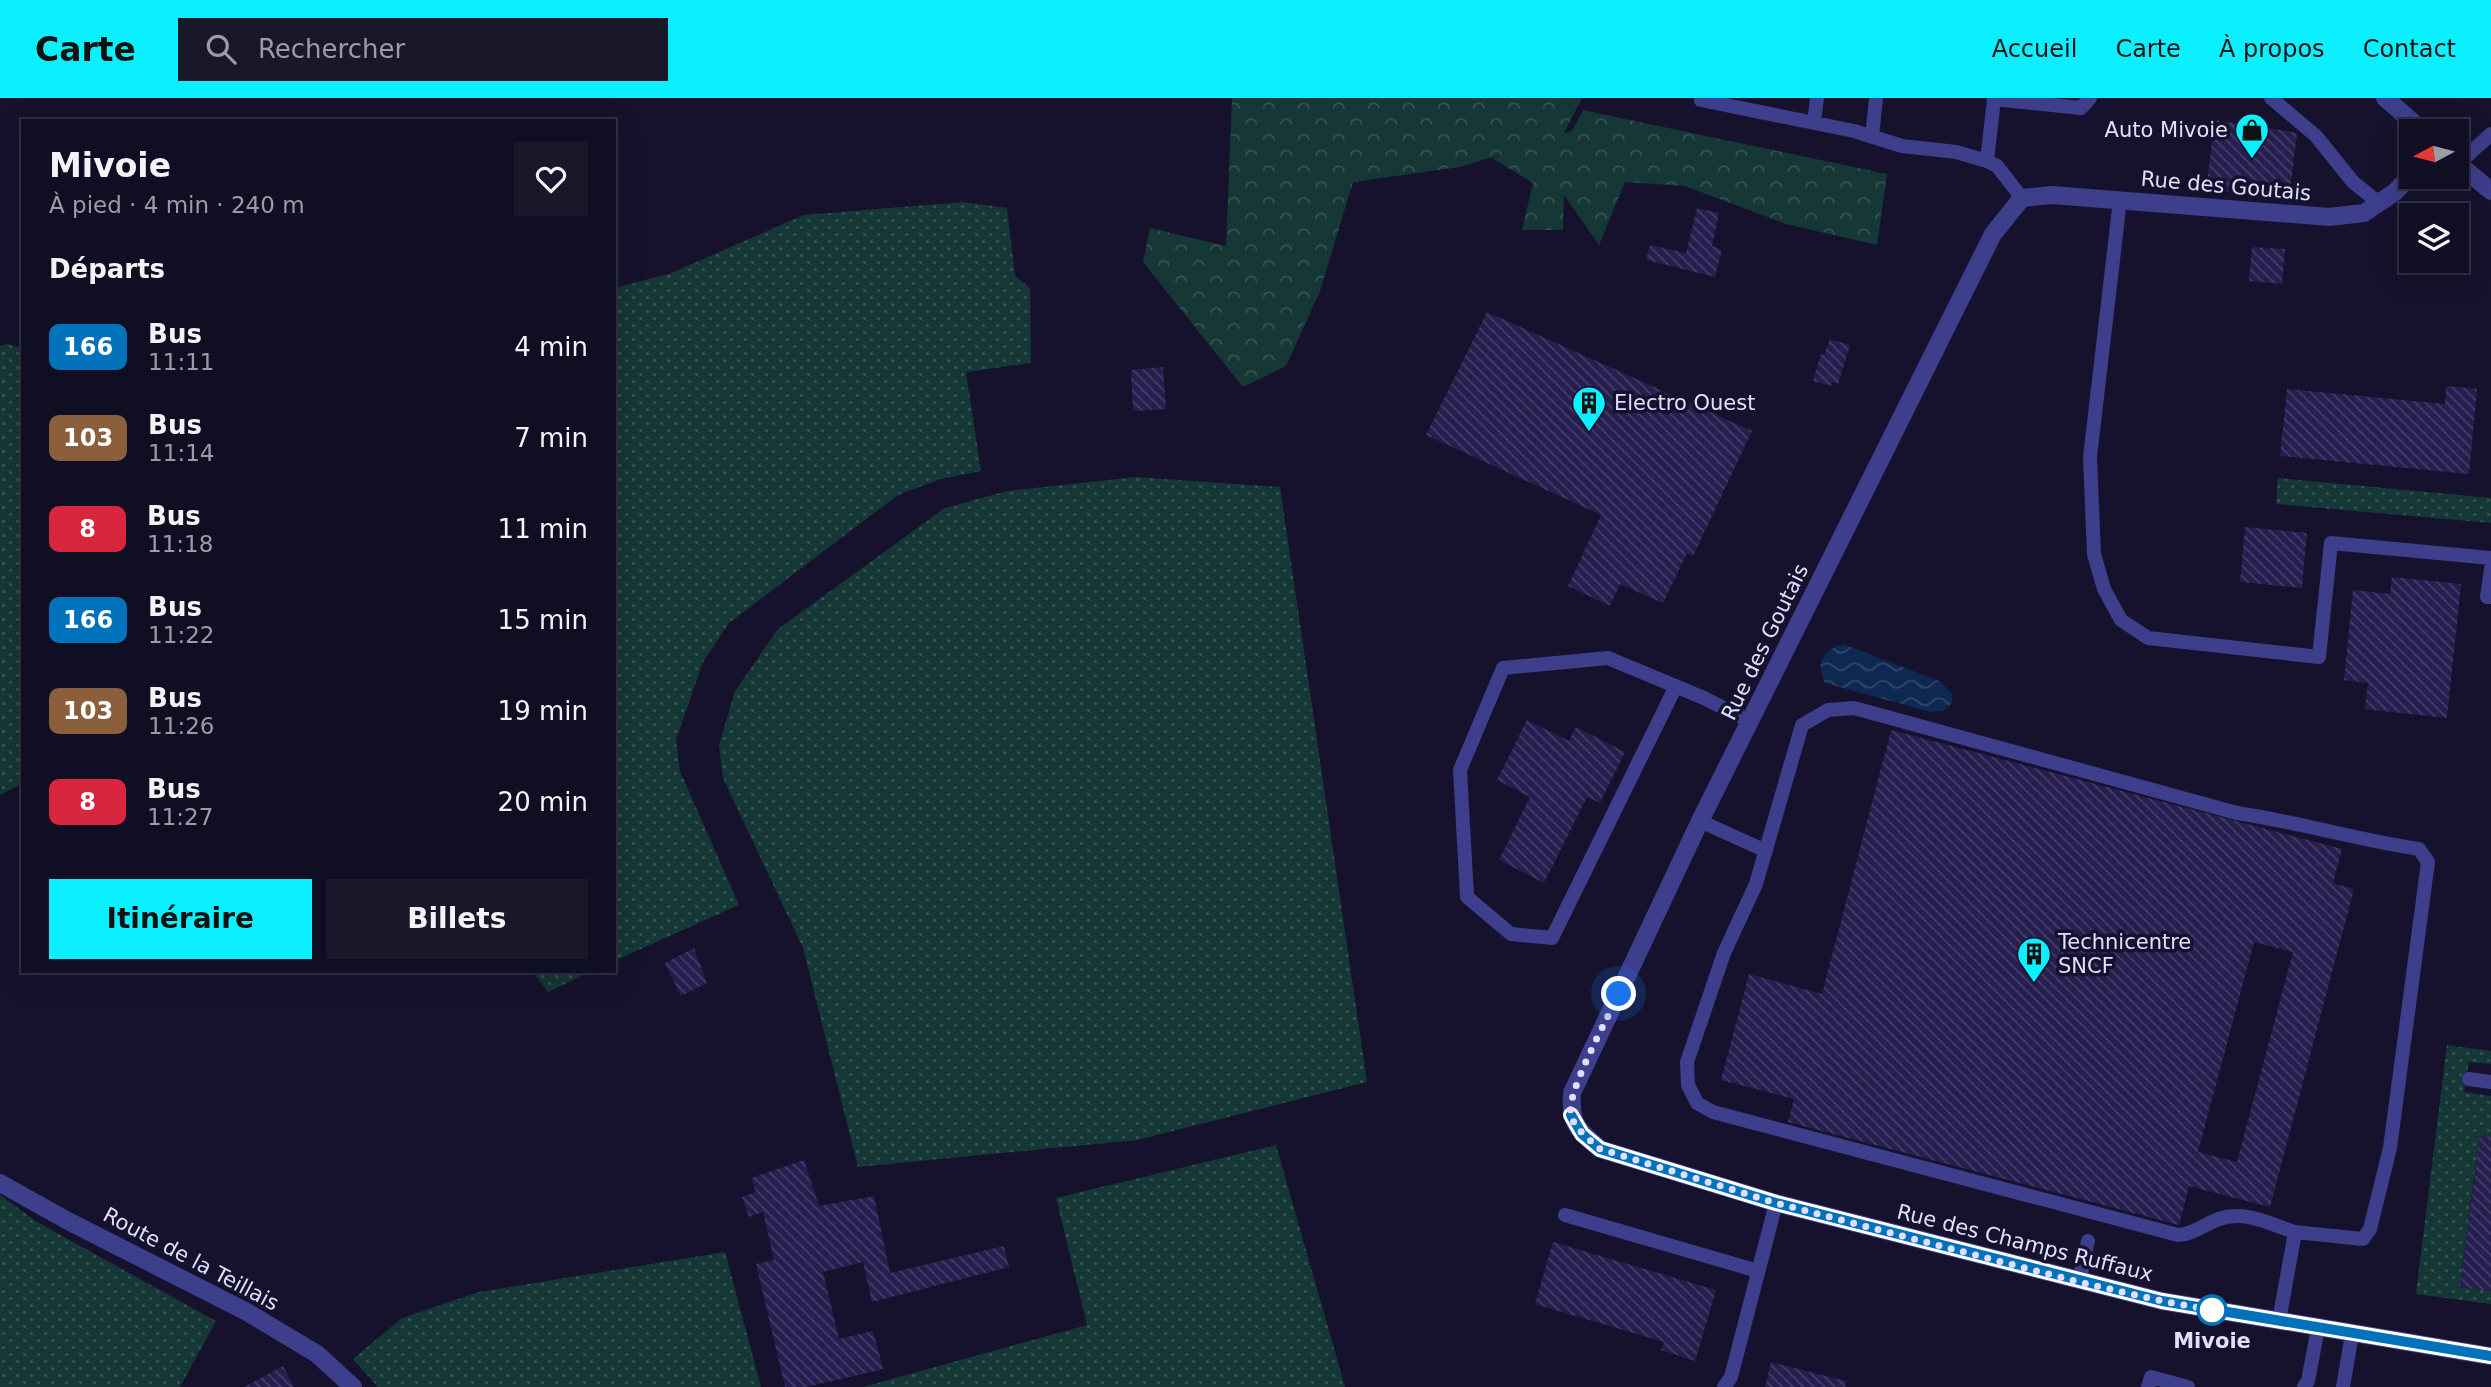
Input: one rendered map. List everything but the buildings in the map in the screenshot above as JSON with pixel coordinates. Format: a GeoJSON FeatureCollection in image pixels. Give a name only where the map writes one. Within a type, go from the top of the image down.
{"type":"FeatureCollection","features":[{"type":"Feature","properties":{"kind":"street"},"geometry":{"type":"LineString","coordinates":[[2385,98],[2409,119]]}},
{"type":"Feature","properties":{"kind":"street"},"geometry":{"type":"LineString","coordinates":[[2469,173],[2491,191]]}},
{"type":"Feature","properties":{"kind":"street","name":"Rue des Goutais"},"geometry":{"type":"LineString","coordinates":[[1571,1115],[1572,1093],[1700,821],[1993,234],[2022,198],[2052,195],[2329,217],[2364,213],[2399,188]]}},
{"type":"Feature","properties":{"kind":"street","name":"Rue des Champs Ruffaux"},"geometry":{"type":"LineString","coordinates":[[1571,1115],[1582,1134],[1600,1149],[1776,1203],[2162,1301],[2491,1356]]}},
{"type":"Feature","properties":{"kind":"street","name":"Route de la Teillais"},"geometry":{"type":"LineString","coordinates":[[0,1183],[68,1221],[247,1312],[317,1354],[353,1387]]}},
{"type":"Feature","properties":{"kind":"lane"},"geometry":{"type":"LineString","coordinates":[[1701,98],[1759,105],[1814,123],[1902,146],[1956,152],[1992,163],[2022,198]]}},
{"type":"Feature","properties":{"kind":"lane"},"geometry":{"type":"LineString","coordinates":[[1814,123],[1817,98]]}},
{"type":"Feature","properties":{"kind":"lane"},"geometry":{"type":"LineString","coordinates":[[1872,136],[1876,98]]}},
{"type":"Feature","properties":{"kind":"lane"},"geometry":{"type":"LineString","coordinates":[[1992,163],[1994,99],[2081,108],[2090,98]]}},
{"type":"Feature","properties":{"kind":"lane"},"geometry":{"type":"LineString","coordinates":[[2271,98],[2316,136],[2353,181],[2378,203]]}},
{"type":"Feature","properties":{"kind":"lane"},"geometry":{"type":"LineString","coordinates":[[2469,154],[2489,140]]}},
{"type":"Feature","properties":{"kind":"lane"},"geometry":{"type":"LineString","coordinates":[[2120,200],[2090,457],[2094,554],[2104,589],[2121,620],[2148,638],[2319,657],[2332,543],[2491,558]]}},
{"type":"Feature","properties":{"kind":"lane"},"geometry":{"type":"LineString","coordinates":[[2491,569],[2487,597],[2491,597]]}},
{"type":"Feature","properties":{"kind":"lane"},"geometry":{"type":"LineString","coordinates":[[1676,686],[1552,938],[1511,934],[1467,897],[1460,770],[1503,668],[1608,658],[1676,686],[1751,722]]}},
{"type":"Feature","properties":{"kind":"lane"},"geometry":{"type":"LineString","coordinates":[[1854,708],[2237,813],[2362,840],[2419,849],[2428,862],[2390,1148],[2370,1229],[2363,1239],[2295,1232],[2246,1216],[2217,1219],[2189,1234],[2178,1234],[1713,1112],[1697,1102],[1688,1085],[1687,1062],[1724,953],[1756,884],[1802,725],[1828,710],[1854,708]]}},
{"type":"Feature","properties":{"kind":"lane"},"geometry":{"type":"LineString","coordinates":[[1700,821],[1766,850]]}},
{"type":"Feature","properties":{"kind":"lane"},"geometry":{"type":"LineString","coordinates":[[2469,1079],[2491,1082]]}},
{"type":"Feature","properties":{"kind":"lane"},"geometry":{"type":"LineString","coordinates":[[1724,1387],[1731,1377],[1776,1203]]}},
{"type":"Feature","properties":{"kind":"lane"},"geometry":{"type":"LineString","coordinates":[[1565,1215],[1758,1271]]}},
{"type":"Feature","properties":{"kind":"lane"},"geometry":{"type":"LineString","coordinates":[[2279,1321],[2295,1232]]}},
{"type":"Feature","properties":{"kind":"lane"},"geometry":{"type":"LineString","coordinates":[[2079,1282],[2088,1241]]}},
{"type":"Feature","properties":{"kind":"lane"},"geometry":{"type":"LineString","coordinates":[[2304,1387],[2308,1381],[2318,1328]]}},
{"type":"Feature","properties":{"kind":"lane"},"geometry":{"type":"LineString","coordinates":[[2343,1387],[2352,1334]]}},
{"type":"Feature","properties":{"kind":"lane"},"geometry":{"type":"LineString","coordinates":[[2148,1387],[2151,1377],[2188,1387]]}},
{"type":"Feature","properties":{"kind":"green space"},"geometry":{"type":"Polygon","coordinates":[[[1232,98],[1582,98],[1564,133],[1572,131],[1583,110],[1887,174],[1877,245],[1786,224],[1685,186],[1625,182],[1599,245],[1564,195],[1563,230],[1522,230],[1533,183],[1492,158],[1508,152],[1460,167],[1353,182],[1320,291],[1286,366],[1243,387],[1143,262],[1150,228],[1226,246],[1232,98]]]}},
{"type":"Feature","properties":{"kind":"green space"},"geometry":{"type":"Polygon","coordinates":[[[963,202],[1007,208],[1015,276],[1030,288],[1031,363],[966,372],[981,471],[941,479],[898,495],[729,623],[703,662],[676,740],[680,771],[739,905],[616,960],[616,287],[669,274],[804,215],[963,202]]]}},
{"type":"Feature","properties":{"kind":"green space"},"geometry":{"type":"Polygon","coordinates":[[[6,344],[21,348],[21,784],[0,795],[0,346],[6,344]]]}},
{"type":"Feature","properties":{"kind":"green space"},"geometry":{"type":"Polygon","coordinates":[[[1136,477],[1280,487],[1367,1082],[1137,1140],[858,1167],[803,948],[723,778],[719,745],[735,691],[778,629],[945,508],[1007,491],[1136,477]]]}},
{"type":"Feature","properties":{"kind":"green space"},"geometry":{"type":"Polygon","coordinates":[[[2278,478],[2491,498],[2491,523],[2276,504],[2278,478]]]}},
{"type":"Feature","properties":{"kind":"green space"},"geometry":{"type":"Polygon","coordinates":[[[534,973],[588,973],[548,992],[534,973]]]}},
{"type":"Feature","properties":{"kind":"green space"},"geometry":{"type":"Polygon","coordinates":[[[2447,1045],[2491,1051],[2491,1064],[2469,1062],[2464,1092],[2491,1096],[2491,1164],[2476,1162],[2460,1287],[2491,1291],[2491,1304],[2416,1294],[2447,1045]]]}},
{"type":"Feature","properties":{"kind":"green space"},"geometry":{"type":"Polygon","coordinates":[[[1276,1145],[1345,1387],[863,1387],[1087,1325],[1056,1198],[1276,1145]]]}},
{"type":"Feature","properties":{"kind":"green space"},"geometry":{"type":"Polygon","coordinates":[[[0,1195],[37,1222],[216,1321],[180,1387],[0,1387],[0,1195]]]}},
{"type":"Feature","properties":{"kind":"green space"},"geometry":{"type":"Polygon","coordinates":[[[725,1252],[761,1387],[378,1387],[353,1359],[402,1318],[479,1292],[725,1252]]]}},
{"type":"Feature","properties":{"kind":"water"},"geometry":{"type":"Polygon","coordinates":[[[1843,644],[1939,681],[1952,693],[1952,703],[1943,711],[1931,712],[1825,683],[1821,669],[1823,658],[1830,650],[1843,644]]]}},
{"type":"Feature","properties":{"kind":"bus line","name":"166"},"geometry":{"type":"LineString","coordinates":[[1571,1115],[1582,1134],[1600,1149],[1776,1203],[2162,1301],[2491,1356]]}},
{"type":"Feature","properties":{"kind":"place","name":"Auto Mivoie"},"geometry":{"type":"Point","coordinates":[2252,160]}},
{"type":"Feature","properties":{"kind":"place","name":"Electro Ouest"},"geometry":{"type":"Point","coordinates":[1589,433]}},
{"type":"Feature","properties":{"kind":"place","name":"Technicentre SNCF"},"geometry":{"type":"Point","coordinates":[2034,984]}},
{"type":"Feature","properties":{"kind":"place","name":"Mivoie"},"geometry":{"type":"Point","coordinates":[2212,1310]}},
{"type":"Feature","properties":{"kind":"route"},"geometry":{"type":"LineString","coordinates":[[1619,994],[1572,1093],[1571,1115],[1582,1134],[1600,1149],[1776,1203],[2079,1282],[2212,1310]]}}]}
